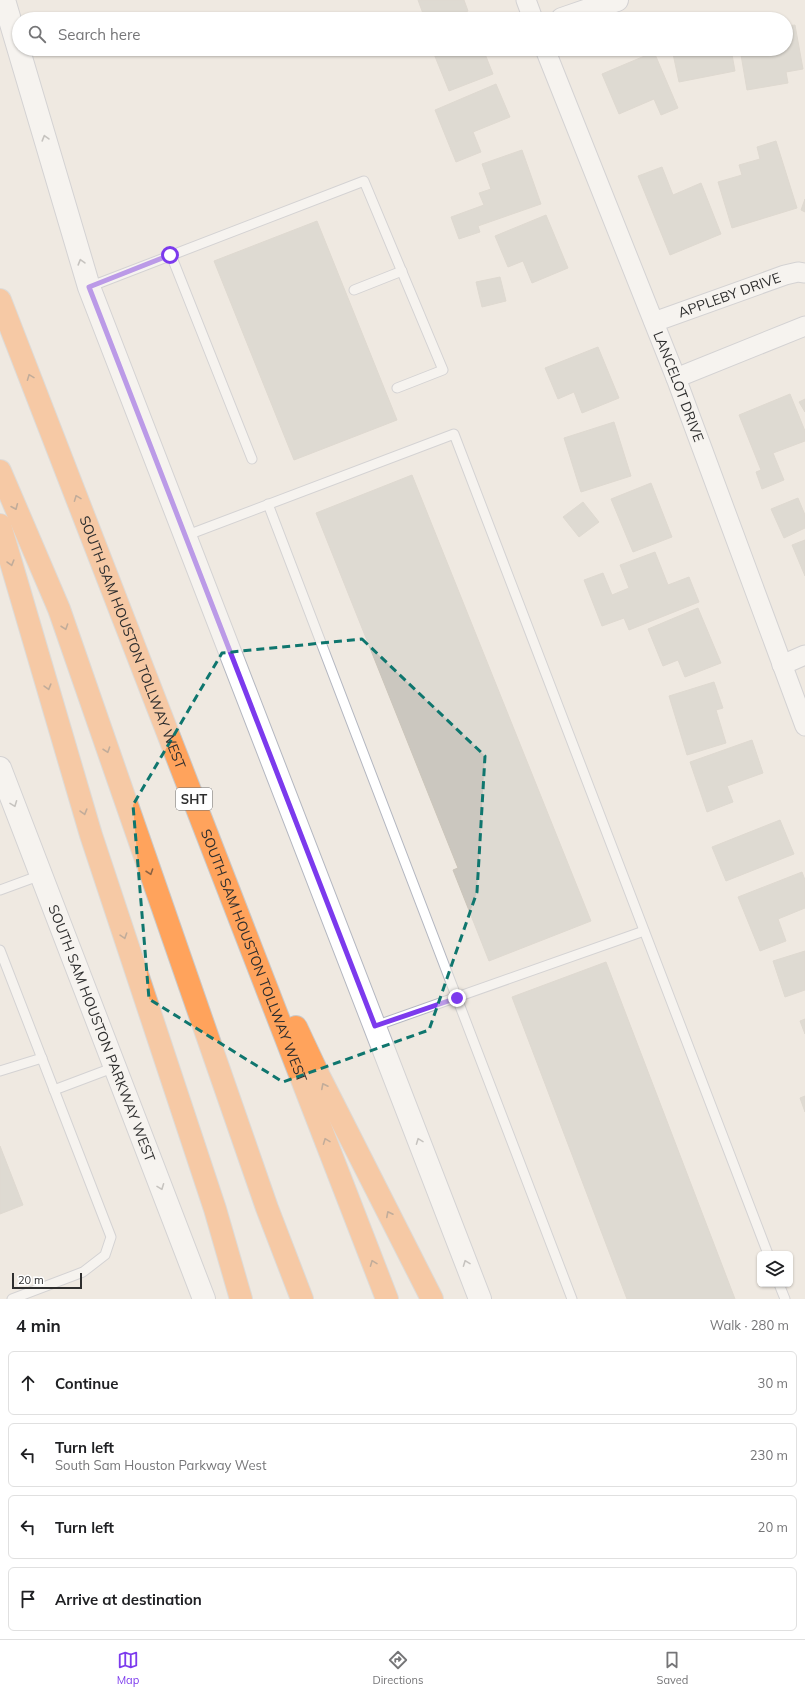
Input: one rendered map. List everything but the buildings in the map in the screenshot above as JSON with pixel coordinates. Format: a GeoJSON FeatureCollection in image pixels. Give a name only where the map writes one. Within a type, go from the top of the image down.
{"type":"FeatureCollection","features":[{"type":"Feature","properties":{"kind":"highway","name":"SOUTH SAM HOUSTON TOLLWAY WEST"},"geometry":{"type":"LineString","coordinates":[[0,300],[387,1299]]}},
{"type":"Feature","properties":{"kind":"highway"},"geometry":{"type":"LineString","coordinates":[[0,471],[58,610],[267,1208],[302,1299]]}},
{"type":"Feature","properties":{"kind":"highway"},"geometry":{"type":"LineString","coordinates":[[0,525],[91,835],[212,1201],[241,1299]]}},
{"type":"Feature","properties":{"kind":"highway"},"geometry":{"type":"LineString","coordinates":[[220,865],[319,1076],[432,1299]]}},
{"type":"Feature","properties":{"kind":"main road"},"geometry":{"type":"LineString","coordinates":[[4,0],[12,27]]}},
{"type":"Feature","properties":{"kind":"main road"},"geometry":{"type":"LineString","coordinates":[[582,12],[617,0]]}},
{"type":"Feature","properties":{"kind":"main road"},"geometry":{"type":"LineString","coordinates":[[21,56],[89,287],[480,1299]]}},
{"type":"Feature","properties":{"kind":"main road","name":"SOUTH SAM HOUSTON PARKWAY WEST"},"geometry":{"type":"LineString","coordinates":[[1,772],[204,1299]]}},
{"type":"Feature","properties":{"kind":"street"},"geometry":{"type":"LineString","coordinates":[[526,0],[530,12]]}},
{"type":"Feature","properties":{"kind":"street","name":"LANCELOT DRIVE"},"geometry":{"type":"LineString","coordinates":[[548,56],[676,378],[805,726]]}},
{"type":"Feature","properties":{"kind":"street","name":"APPLEBY DRIVE"},"geometry":{"type":"LineString","coordinates":[[654,322],[785,275],[798,272],[805,273]]}},
{"type":"Feature","properties":{"kind":"street"},"geometry":{"type":"LineString","coordinates":[[676,378],[805,326]]}},
{"type":"Feature","properties":{"kind":"street"},"geometry":{"type":"LineString","coordinates":[[782,666],[805,655]]}},
{"type":"Feature","properties":{"kind":"lane"},"geometry":{"type":"LineString","coordinates":[[89,287],[364,181],[443,370],[397,388]]}},
{"type":"Feature","properties":{"kind":"lane"},"geometry":{"type":"LineString","coordinates":[[170,255],[252,459]]}},
{"type":"Feature","properties":{"kind":"lane"},"geometry":{"type":"LineString","coordinates":[[354,290],[402,271]]}},
{"type":"Feature","properties":{"kind":"lane"},"geometry":{"type":"LineString","coordinates":[[185,536],[454,434],[767,1251]]}},
{"type":"Feature","properties":{"kind":"lane"},"geometry":{"type":"LineString","coordinates":[[268,504],[572,1299]]}},
{"type":"Feature","properties":{"kind":"lane"},"geometry":{"type":"LineString","coordinates":[[0,890],[41,875]]}},
{"type":"Feature","properties":{"kind":"lane"},"geometry":{"type":"LineString","coordinates":[[375,1026],[644,931]]}},
{"type":"Feature","properties":{"kind":"lane"},"geometry":{"type":"LineString","coordinates":[[0,950],[111,1237],[105,1255],[83,1272],[12,1299]]}},
{"type":"Feature","properties":{"kind":"lane"},"geometry":{"type":"LineString","coordinates":[[0,1071],[42,1058]]}},
{"type":"Feature","properties":{"kind":"lane"},"geometry":{"type":"LineString","coordinates":[[54,1090],[115,1067]]}},
{"type":"Feature","properties":{"kind":"lane"},"geometry":{"type":"LineString","coordinates":[[781,1287],[785,1299]]}},
{"type":"Feature","properties":{"kind":"highlighted area"},"geometry":{"type":"Polygon","coordinates":[[[362,639],[485,756],[477,892],[429,1030],[283,1082],[149,999],[133,805],[222,653],[362,639]]]}},
{"type":"Feature","properties":{"kind":"route"},"geometry":{"type":"LineString","coordinates":[[170,255],[89,287],[375,1026],[457,998]]}}]}
